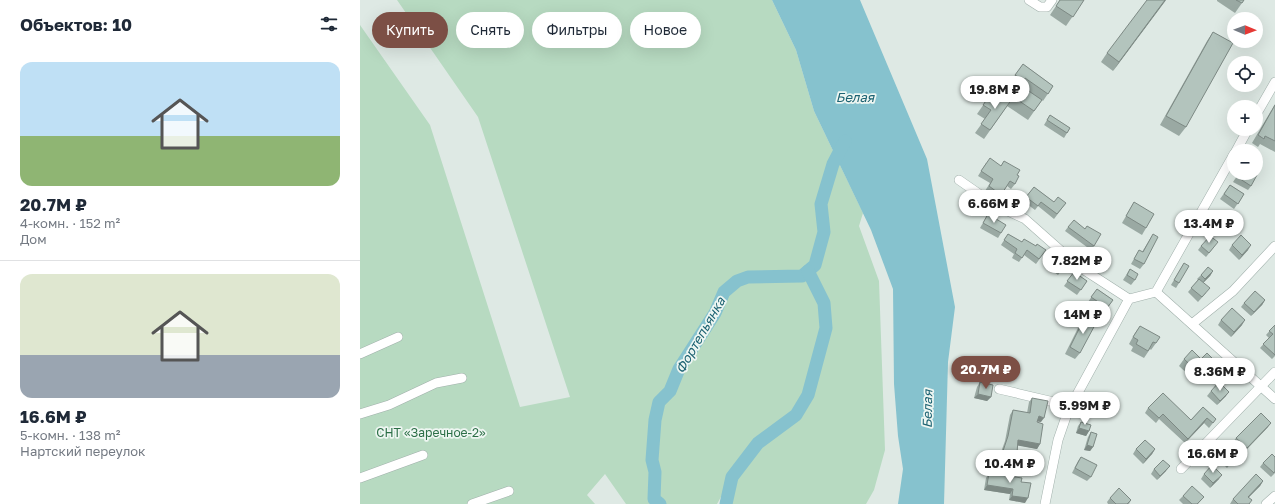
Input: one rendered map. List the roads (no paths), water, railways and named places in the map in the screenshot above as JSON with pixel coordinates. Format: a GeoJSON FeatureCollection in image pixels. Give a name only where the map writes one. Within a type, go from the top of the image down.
{"type":"FeatureCollection","features":[{"type":"Feature","properties":{"kind":"street"},"geometry":{"type":"LineString","coordinates":[[1030,0],[1040,7],[1050,4]]}},
{"type":"Feature","properties":{"kind":"street"},"geometry":{"type":"LineString","coordinates":[[1263,103],[1275,82]]}},
{"type":"Feature","properties":{"kind":"street"},"geometry":{"type":"LineString","coordinates":[[1045,504],[1058,440],[1070,406],[1129,299],[1156,292],[1227,166]]}},
{"type":"Feature","properties":{"kind":"street"},"geometry":{"type":"LineString","coordinates":[[959,180],[995,205],[1026,219],[1078,266],[1129,299]]}},
{"type":"Feature","properties":{"kind":"street"},"geometry":{"type":"LineString","coordinates":[[1192,324],[1233,291],[1275,246]]}},
{"type":"Feature","properties":{"kind":"street"},"geometry":{"type":"LineString","coordinates":[[1156,292],[1275,399]]}},
{"type":"Feature","properties":{"kind":"street"},"geometry":{"type":"LineString","coordinates":[[360,354],[398,337]]}},
{"type":"Feature","properties":{"kind":"street"},"geometry":{"type":"LineString","coordinates":[[1181,469],[1275,372]]}},
{"type":"Feature","properties":{"kind":"street"},"geometry":{"type":"LineString","coordinates":[[360,414],[389,405],[436,383],[462,378]]}},
{"type":"Feature","properties":{"kind":"street"},"geometry":{"type":"LineString","coordinates":[[999,389],[1070,406]]}},
{"type":"Feature","properties":{"kind":"street"},"geometry":{"type":"LineString","coordinates":[[360,478],[423,455]]}},
{"type":"Feature","properties":{"kind":"street"},"geometry":{"type":"LineString","coordinates":[[472,504],[509,491]]}},
{"type":"Feature","properties":{"kind":"street"},"geometry":{"type":"LineString","coordinates":[[1266,504],[1275,496]]}},
{"type":"Feature","properties":{"kind":"water","name":"Белая"},"geometry":{"type":"Polygon","coordinates":[[[772,0],[860,0],[927,159],[955,307],[948,362],[944,504],[898,504],[903,469],[898,436],[894,384],[893,289],[871,230],[814,111],[796,50],[772,0]]]}},
{"type":"Feature","properties":{"kind":"waterway","name":"Фортепьянка"},"geometry":{"type":"LineString","coordinates":[[660,504],[654,499],[655,472],[652,460],[655,420],[659,402],[670,391],[679,369],[715,313],[724,292],[737,281],[748,277],[802,276],[815,265],[824,232],[821,204],[833,164],[845,141]]}},
{"type":"Feature","properties":{"kind":"waterway"},"geometry":{"type":"LineString","coordinates":[[726,504],[732,477],[758,443],[796,415],[808,395],[826,328],[824,303],[808,271]]}},
{"type":"Feature","properties":{"kind":"park label","name":"СНТ «Заречное-2»"},"geometry":{"type":"Point","coordinates":[431,433]}}]}
